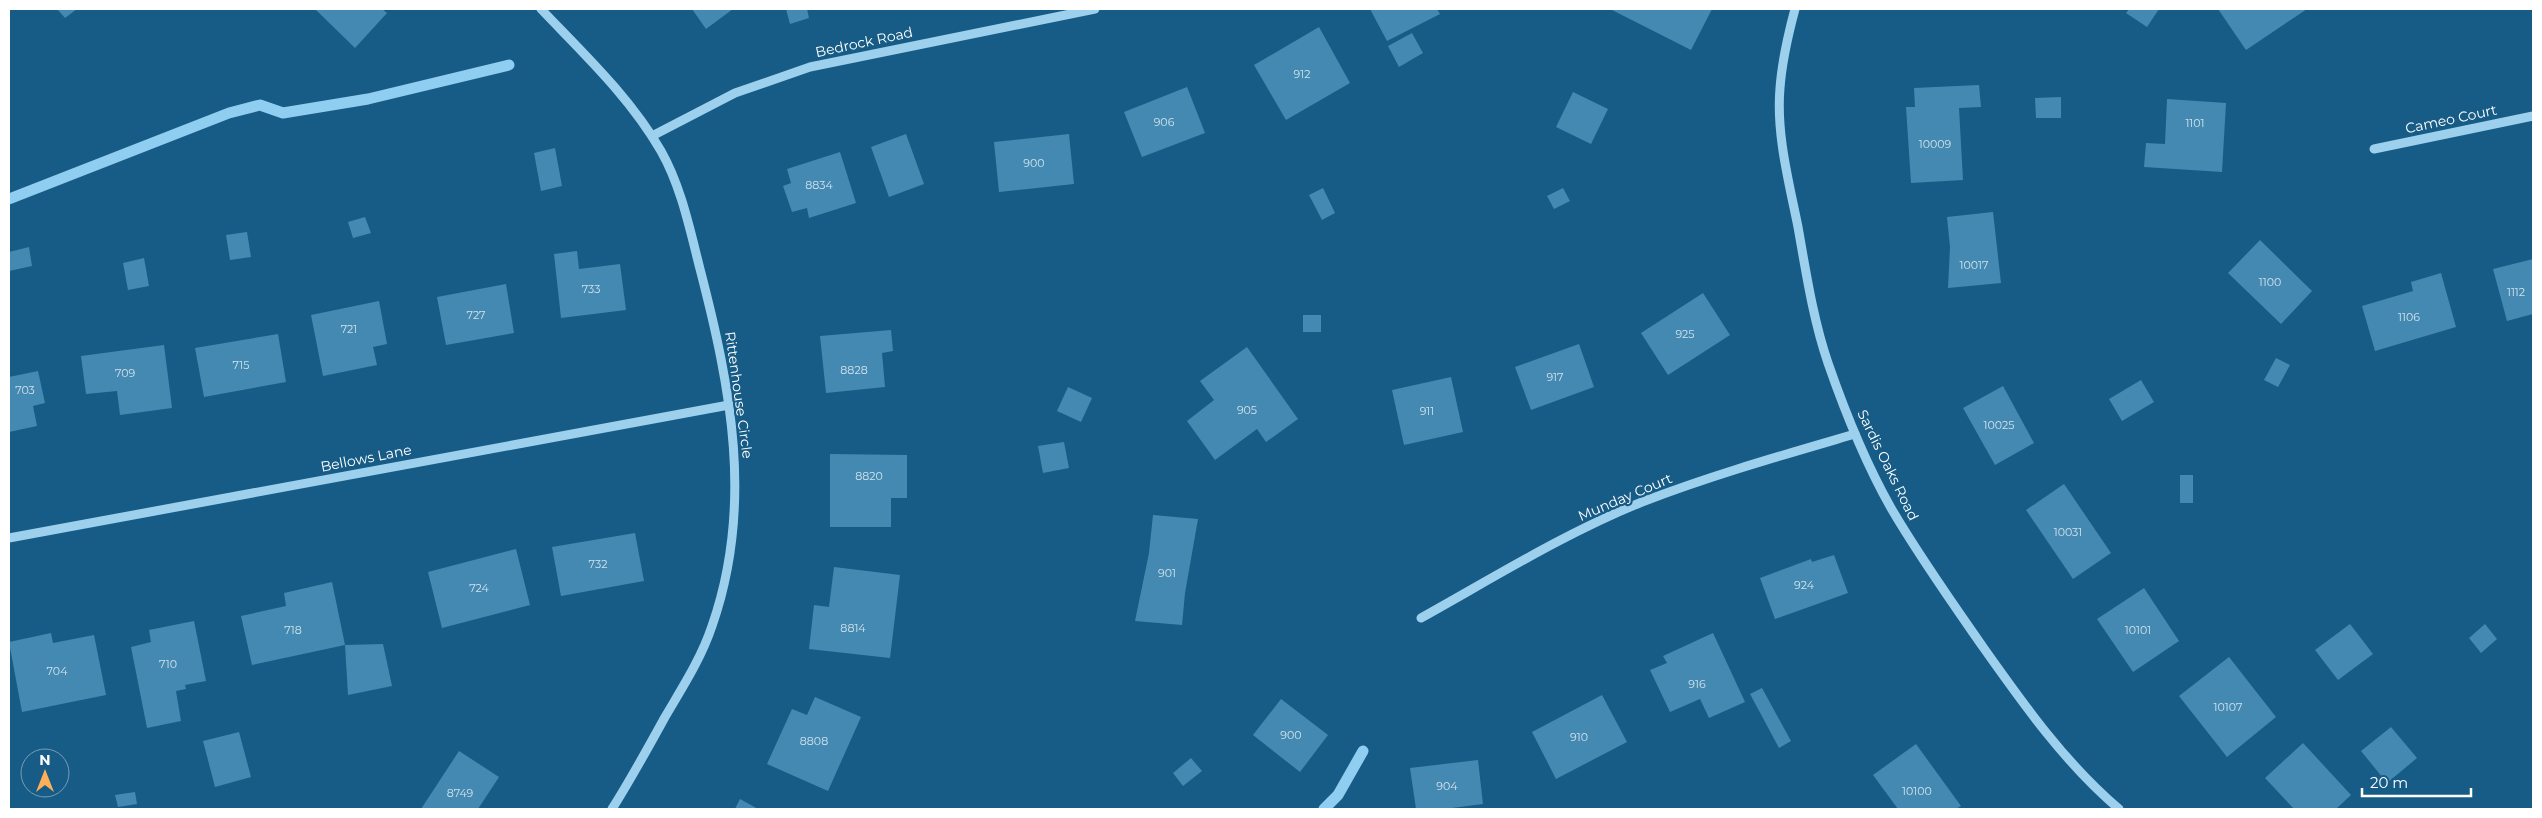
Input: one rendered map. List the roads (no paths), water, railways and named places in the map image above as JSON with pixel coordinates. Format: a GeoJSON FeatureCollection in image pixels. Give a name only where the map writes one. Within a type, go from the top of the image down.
{"type":"FeatureCollection","features":[{"type":"Feature","properties":{"kind":"street","name":"Rittenhouse Circle"},"geometry":{"type":"LineString","coordinates":[[541,9],[616,88],[662,152],[684,209],[716,330],[729,405],[736,478],[732,553],[712,628],[695,666],[612,809]]}},
{"type":"Feature","properties":{"kind":"street","name":"Bedrock Road"},"geometry":{"type":"LineString","coordinates":[[652,136],[735,93],[810,67],[1094,9]]}},
{"type":"Feature","properties":{"kind":"street","name":"Sardis Oaks Road"},"geometry":{"type":"LineString","coordinates":[[1795,9],[1785,46],[1780,90],[1780,124],[1784,155],[1812,304],[1828,361],[1855,434],[1890,506],[1920,555],[2024,706],[2067,757],[2119,809]]}},
{"type":"Feature","properties":{"kind":"street","name":"Cameo Court"},"geometry":{"type":"LineString","coordinates":[[2374,149],[2533,116]]}},
{"type":"Feature","properties":{"kind":"street","name":"Bellows Lane"},"geometry":{"type":"LineString","coordinates":[[9,538],[729,405]]}},
{"type":"Feature","properties":{"kind":"street","name":"Munday Court"},"geometry":{"type":"LineString","coordinates":[[1421,618],[1574,534],[1641,503],[1725,472],[1855,434]]}},
{"type":"Feature","properties":{"kind":"waterway"},"geometry":{"type":"LineString","coordinates":[[9,199],[229,113],[260,105],[283,113],[368,99],[509,65]]}},
{"type":"Feature","properties":{"kind":"waterway"},"geometry":{"type":"LineString","coordinates":[[1324,809],[1338,795],[1363,751]]}}]}
